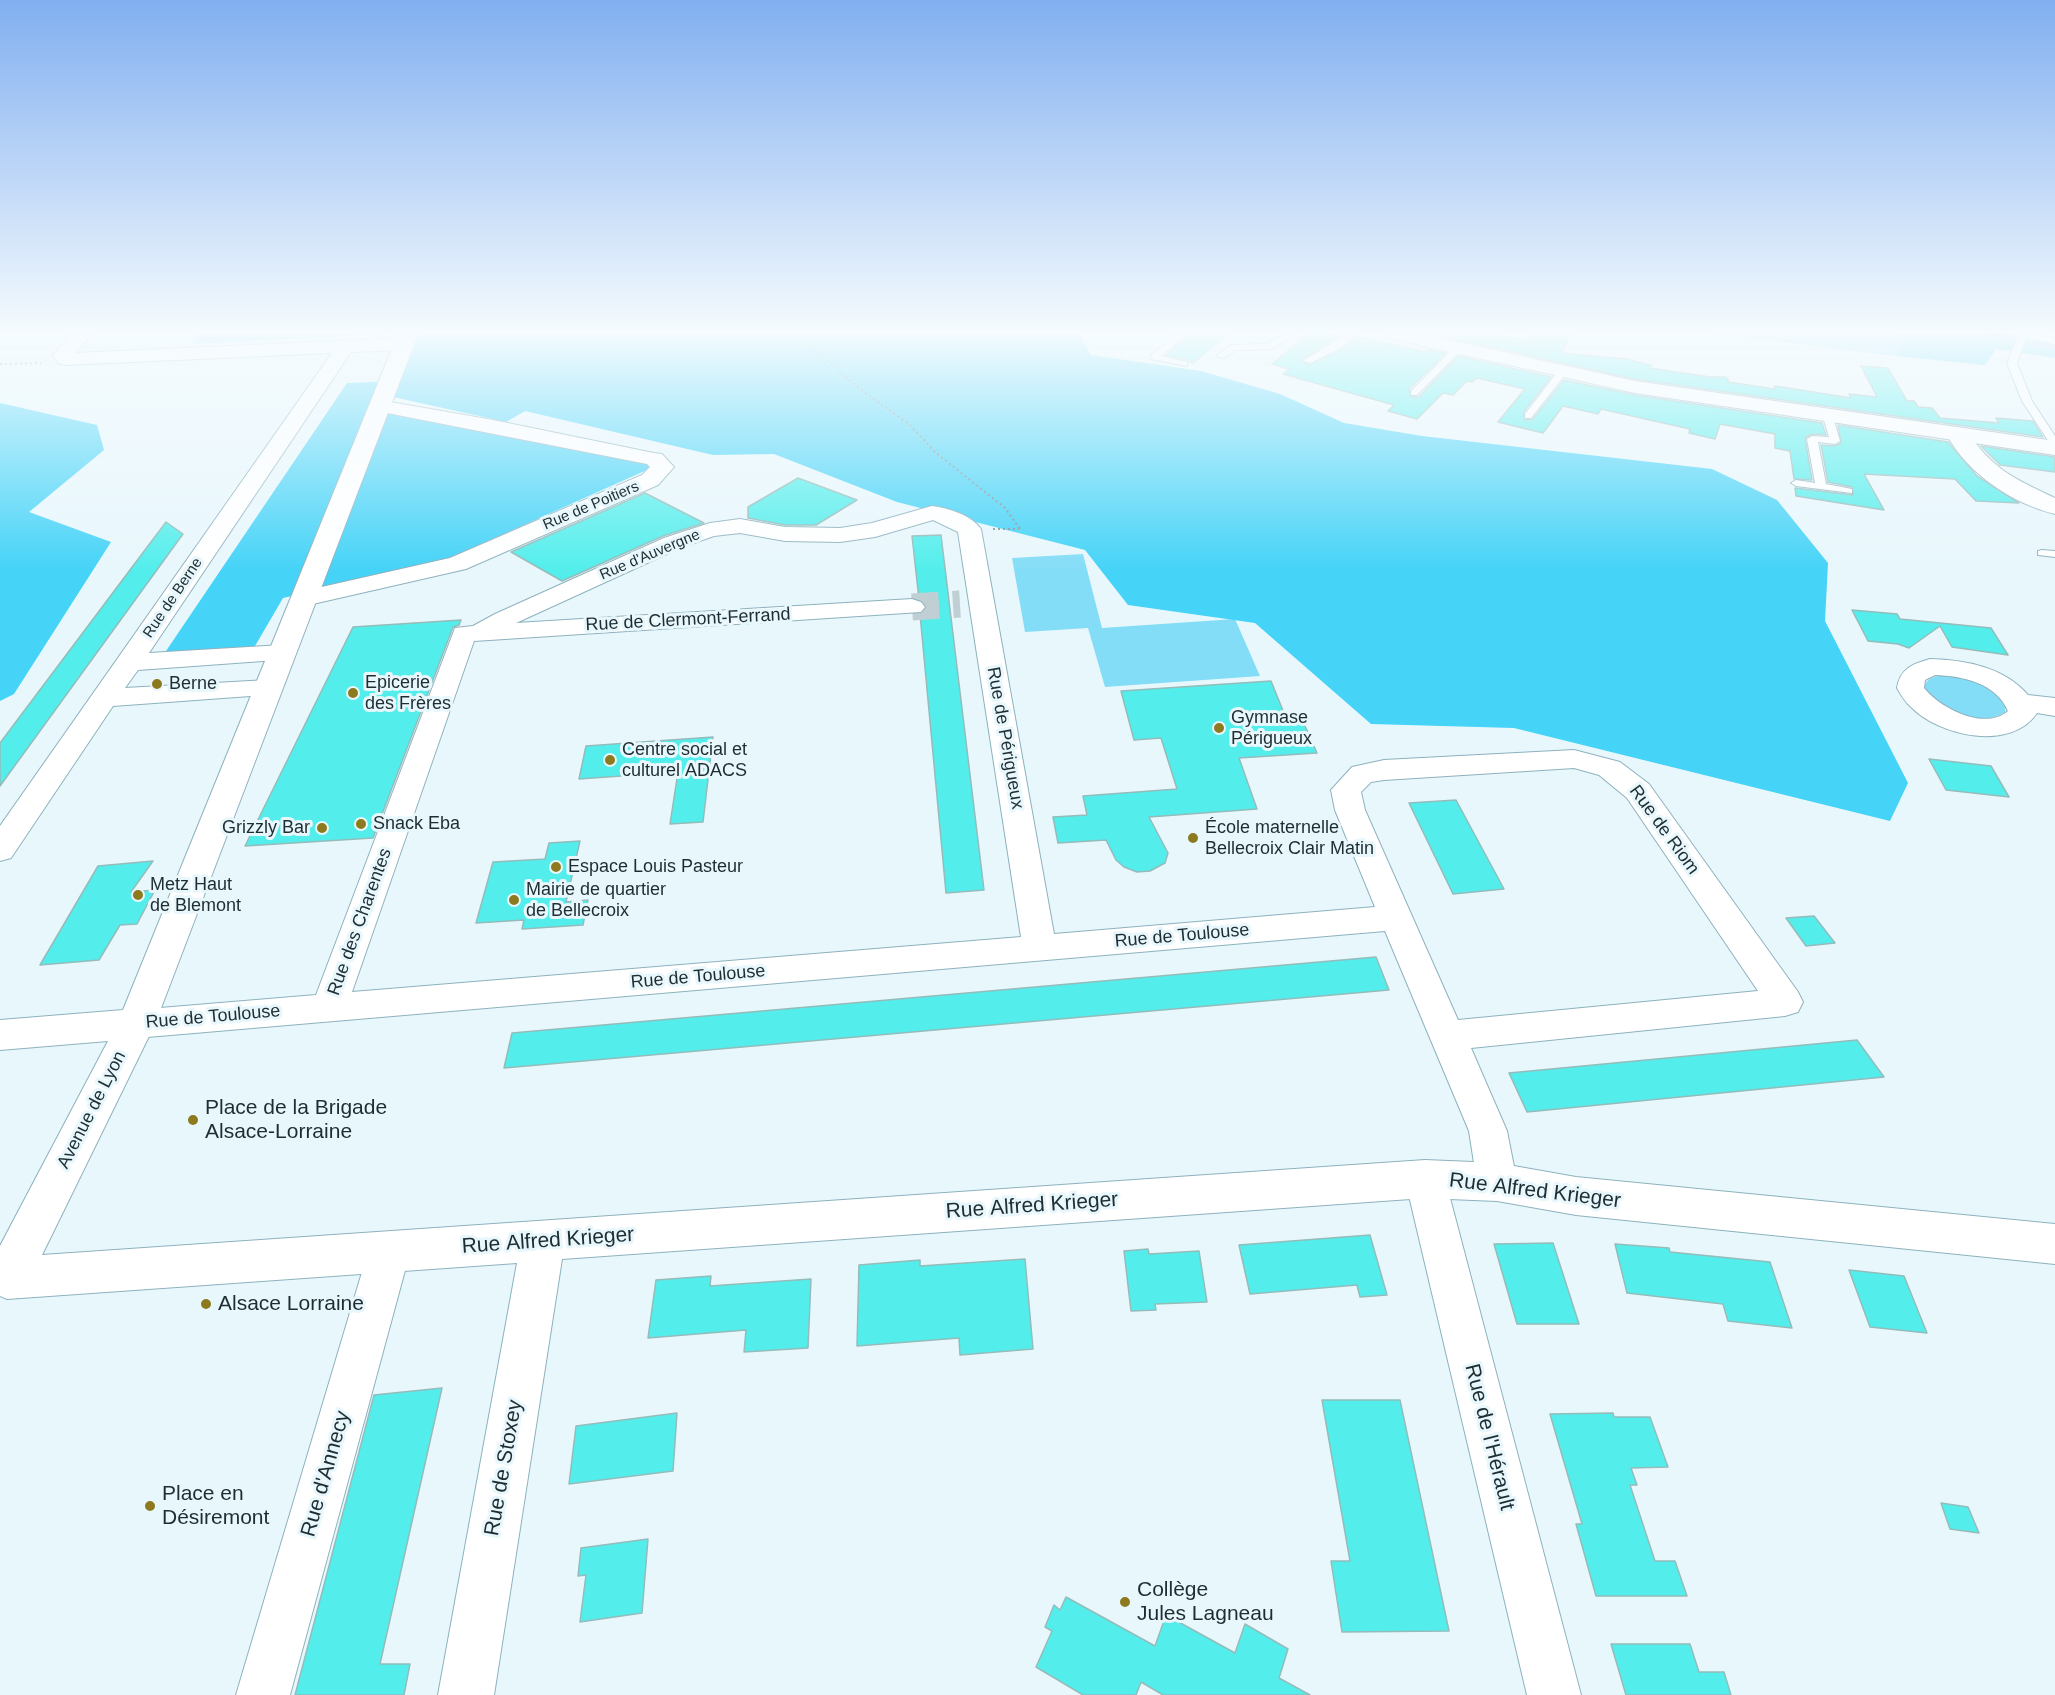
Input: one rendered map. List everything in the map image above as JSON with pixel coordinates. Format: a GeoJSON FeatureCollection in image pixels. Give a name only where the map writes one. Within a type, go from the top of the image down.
{"type":"FeatureCollection","features":[{"type":"Feature","properties":{"kind":"street","name":"Rue de Berne"},"geometry":{"type":"LineString","coordinates":[[0,850],[299,413]]}},
{"type":"Feature","properties":{"kind":"street","name":"Avenue de Lyon"},"geometry":{"type":"LineString","coordinates":[[4,1285],[136,1024],[377,413]]}},
{"type":"Feature","properties":{"kind":"street","name":"Rue de Poitiers"},"geometry":{"type":"LineString","coordinates":[[304,598],[458,564],[650,480],[663,467],[654,459],[420,413]]}},
{"type":"Feature","properties":{"kind":"street"},"geometry":{"type":"LineString","coordinates":[[1801,413],[2055,448]]}},
{"type":"Feature","properties":{"kind":"street"},"geometry":{"type":"LineString","coordinates":[[1964,436],[1964,448],[1987,470],[2005,482],[2055,507]]}},
{"type":"Feature","properties":{"kind":"street","name":"Rue d'Auvergne"},"geometry":{"type":"LineString","coordinates":[[471,633],[661,547],[710,530],[740,526],[784,534],[840,535],[874,530],[932,513],[942,514],[969,529]]}},
{"type":"Feature","properties":{"kind":"street","name":"Rue de Périgueux"},"geometry":{"type":"LineString","coordinates":[[969,529],[971,603],[1040,948]]}},
{"type":"Feature","properties":{"kind":"street","name":"Rue de Clermont-Ferrand"},"geometry":{"type":"LineString","coordinates":[[471,633],[912,607]]}},
{"type":"Feature","properties":{"kind":"street","name":"Rue des Charentes"},"geometry":{"type":"LineString","coordinates":[[329,1008],[471,633]]}},
{"type":"Feature","properties":{"kind":"street"},"geometry":{"type":"LineString","coordinates":[[130,662],[282,653]]}},
{"type":"Feature","properties":{"kind":"street"},"geometry":{"type":"LineString","coordinates":[[105,698],[268,688]]}},
{"type":"Feature","properties":{"kind":"street"},"geometry":{"type":"LineString","coordinates":[[2020,703],[2055,707]]}},
{"type":"Feature","properties":{"kind":"street","name":"Rue de Riom"},"geometry":{"type":"LineString","coordinates":[[1446,1036],[1785,1002],[1638,791],[1623,775],[1596,762],[1574,759],[1384,770],[1362,774],[1346,790],[1350,810],[1395,918],[1446,1036],[1488,1131],[1497,1182]]}},
{"type":"Feature","properties":{"kind":"street","name":"Rue de Toulouse"},"geometry":{"type":"LineString","coordinates":[[0,1035],[1395,918]]}},
{"type":"Feature","properties":{"kind":"street","name":"Rue Alfred Krieger"},"geometry":{"type":"LineString","coordinates":[[4,1285],[389,1252],[1425,1179],[1497,1182],[1575,1196],[2055,1244]]}},
{"type":"Feature","properties":{"kind":"street","name":"Rue de l'Hérault"},"geometry":{"type":"LineString","coordinates":[[1425,1179],[1554,1695]]}},
{"type":"Feature","properties":{"kind":"street","name":"Rue de Stoxey"},"geometry":{"type":"LineString","coordinates":[[466,1695],[543,1241]]}},
{"type":"Feature","properties":{"kind":"street","name":"Rue d'Annecy"},"geometry":{"type":"LineString","coordinates":[[263,1695],[389,1252]]}},
{"type":"Feature","properties":{"kind":"lane"},"geometry":{"type":"LineString","coordinates":[[2035,413],[2055,443]]}},
{"type":"Feature","properties":{"kind":"lane"},"geometry":{"type":"LineString","coordinates":[[1821,487],[1812,440],[1835,441],[1828,417]]}},
{"type":"Feature","properties":{"kind":"lane"},"geometry":{"type":"LineString","coordinates":[[1796,483],[1848,491]]}},
{"type":"Feature","properties":{"kind":"lane"},"geometry":{"type":"LineString","coordinates":[[2042,553],[2055,554]]}},
{"type":"Feature","properties":{"kind":"path"},"geometry":{"type":"LineString","coordinates":[[894,413],[909,424],[935,452],[1005,508],[1020,529]]}},
{"type":"Feature","properties":{"kind":"shaded area"},"geometry":{"type":"Polygon","coordinates":[[[0,413],[45,413],[97,425],[104,450],[29,512],[111,542],[14,694],[0,701],[0,413]]]}},
{"type":"Feature","properties":{"kind":"shaded area"},"geometry":{"type":"Polygon","coordinates":[[[327,413],[401,413],[658,465],[439,563],[283,598],[255,646],[164,654],[327,413]]]}},
{"type":"Feature","properties":{"kind":"shaded area"},"geometry":{"type":"Polygon","coordinates":[[[466,413],[521,413],[506,422],[466,413]]]}},
{"type":"Feature","properties":{"kind":"shaded area"},"geometry":{"type":"Polygon","coordinates":[[[534,413],[1322,413],[1344,423],[1422,436],[1712,469],[1777,500],[1828,563],[1825,621],[1908,783],[1890,821],[1514,728],[1371,724],[1255,623],[1128,605],[1085,550],[897,502],[774,454],[713,455],[534,413]]]}},
{"type":"Feature","properties":{"kind":"shaded area"},"geometry":{"type":"Polygon","coordinates":[[[1083,554],[1102,628],[1235,619],[1260,676],[1105,687],[1088,628],[1025,632],[1012,558],[1083,554]]]}},
{"type":"Feature","properties":{"kind":"shaded area"},"geometry":{"type":"Polygon","coordinates":[[[1946,675],[1972,680],[1986,687],[2006,704],[2005,712],[1995,717],[1972,718],[1938,704],[1929,696],[1924,686],[1930,679],[1946,675]]]}},
{"type":"Feature","properties":{"kind":"building"},"geometry":{"type":"Polygon","coordinates":[[[1396,413],[1423,413],[1417,419],[1396,413]]]}},
{"type":"Feature","properties":{"kind":"building"},"geometry":{"type":"Polygon","coordinates":[[[1505,413],[1523,413],[1525,420],[1533,419],[1538,413],[1558,413],[1543,433],[1498,422],[1505,413]]]}},
{"type":"Feature","properties":{"kind":"building"},"geometry":{"type":"Polygon","coordinates":[[[1619,413],[1756,413],[1822,423],[1826,435],[1812,434],[1805,438],[1812,480],[1794,479],[1790,451],[1775,448],[1775,434],[1720,424],[1715,439],[1689,433],[1690,429],[1619,413]]]}},
{"type":"Feature","properties":{"kind":"building"},"geometry":{"type":"Polygon","coordinates":[[[1875,413],[1936,413],[1940,418],[1999,423],[1996,418],[2033,421],[2043,437],[1875,413]]]}},
{"type":"Feature","properties":{"kind":"building"},"geometry":{"type":"Polygon","coordinates":[[[1838,425],[1948,442],[1977,476],[2019,503],[1976,501],[1955,479],[1864,474],[1884,510],[1796,496],[1795,488],[1853,495],[1852,487],[1828,482],[1821,445],[1835,446],[1841,443],[1838,425]]]}},
{"type":"Feature","properties":{"kind":"building"},"geometry":{"type":"Polygon","coordinates":[[[1981,446],[2055,457],[2055,472],[2000,465],[1981,446]]]}},
{"type":"Feature","properties":{"kind":"building"},"geometry":{"type":"Polygon","coordinates":[[[798,478],[857,500],[816,525],[785,525],[748,518],[748,507],[798,478]]]}},
{"type":"Feature","properties":{"kind":"building"},"geometry":{"type":"Polygon","coordinates":[[[645,493],[704,523],[663,536],[562,581],[511,552],[645,493]]]}},
{"type":"Feature","properties":{"kind":"building"},"geometry":{"type":"Polygon","coordinates":[[[166,522],[183,534],[0,786],[0,743],[166,522]]]}},
{"type":"Feature","properties":{"kind":"building"},"geometry":{"type":"Polygon","coordinates":[[[941,535],[984,890],[946,893],[920,614],[927,607],[919,599],[912,536],[941,535]]]}},
{"type":"Feature","properties":{"kind":"building"},"geometry":{"type":"Polygon","coordinates":[[[1852,610],[1897,614],[1900,619],[1991,628],[2008,655],[1952,647],[1940,626],[1909,648],[1898,644],[1868,641],[1852,610]]]}},
{"type":"Feature","properties":{"kind":"building"},"geometry":{"type":"Polygon","coordinates":[[[461,620],[459,625],[453,627],[373,838],[245,846],[353,627],[461,620]]]}},
{"type":"Feature","properties":{"kind":"building"},"geometry":{"type":"Polygon","coordinates":[[[1271,681],[1286,718],[1301,717],[1317,753],[1239,758],[1257,809],[1149,817],[1168,853],[1165,863],[1150,871],[1137,872],[1124,867],[1116,860],[1106,840],[1058,843],[1053,817],[1087,815],[1083,796],[1177,789],[1161,738],[1134,740],[1121,691],[1271,681]]]}},
{"type":"Feature","properties":{"kind":"building"},"geometry":{"type":"Polygon","coordinates":[[[713,737],[703,822],[670,824],[678,772],[579,779],[586,746],[713,737]]]}},
{"type":"Feature","properties":{"kind":"building"},"geometry":{"type":"Polygon","coordinates":[[[1929,759],[1991,766],[2009,797],[1946,790],[1929,759]]]}},
{"type":"Feature","properties":{"kind":"building"},"geometry":{"type":"Polygon","coordinates":[[[1456,800],[1504,889],[1453,894],[1409,803],[1456,800]]]}},
{"type":"Feature","properties":{"kind":"building"},"geometry":{"type":"Polygon","coordinates":[[[580,841],[566,902],[588,900],[583,925],[522,929],[524,920],[476,923],[493,862],[545,859],[549,843],[580,841]]]}},
{"type":"Feature","properties":{"kind":"building"},"geometry":{"type":"Polygon","coordinates":[[[153,861],[131,892],[155,890],[137,924],[120,925],[99,960],[40,965],[98,866],[153,861]]]}},
{"type":"Feature","properties":{"kind":"building"},"geometry":{"type":"Polygon","coordinates":[[[1814,916],[1835,943],[1806,946],[1786,918],[1814,916]]]}},
{"type":"Feature","properties":{"kind":"building"},"geometry":{"type":"Polygon","coordinates":[[[1376,957],[1389,990],[504,1068],[512,1033],[1376,957]]]}},
{"type":"Feature","properties":{"kind":"building"},"geometry":{"type":"Polygon","coordinates":[[[1857,1040],[1884,1077],[1527,1112],[1509,1073],[1857,1040]]]}},
{"type":"Feature","properties":{"kind":"building"},"geometry":{"type":"Polygon","coordinates":[[[1370,1235],[1387,1295],[1360,1297],[1357,1285],[1250,1294],[1239,1245],[1370,1235]]]}},
{"type":"Feature","properties":{"kind":"building"},"geometry":{"type":"Polygon","coordinates":[[[1553,1243],[1579,1324],[1517,1324],[1494,1244],[1553,1243]]]}},
{"type":"Feature","properties":{"kind":"building"},"geometry":{"type":"Polygon","coordinates":[[[1615,1244],[1669,1248],[1670,1252],[1770,1262],[1792,1328],[1728,1321],[1723,1304],[1627,1293],[1615,1244]]]}},
{"type":"Feature","properties":{"kind":"building"},"geometry":{"type":"Polygon","coordinates":[[[1148,1249],[1149,1254],[1199,1251],[1207,1302],[1155,1304],[1156,1310],[1131,1311],[1124,1251],[1148,1249]]]}},
{"type":"Feature","properties":{"kind":"building"},"geometry":{"type":"Polygon","coordinates":[[[1025,1259],[1033,1349],[960,1355],[959,1338],[857,1346],[859,1265],[920,1260],[920,1266],[1025,1259]]]}},
{"type":"Feature","properties":{"kind":"building"},"geometry":{"type":"Polygon","coordinates":[[[1849,1270],[1904,1276],[1927,1333],[1870,1327],[1849,1270]]]}},
{"type":"Feature","properties":{"kind":"building"},"geometry":{"type":"Polygon","coordinates":[[[711,1276],[710,1286],[811,1279],[808,1348],[744,1352],[746,1330],[648,1338],[656,1280],[711,1276]]]}},
{"type":"Feature","properties":{"kind":"building"},"geometry":{"type":"Polygon","coordinates":[[[442,1388],[380,1664],[410,1664],[404,1695],[295,1695],[374,1395],[442,1388]]]}},
{"type":"Feature","properties":{"kind":"building"},"geometry":{"type":"Polygon","coordinates":[[[1322,1400],[1400,1400],[1449,1631],[1342,1632],[1331,1561],[1350,1561],[1322,1400]]]}},
{"type":"Feature","properties":{"kind":"building"},"geometry":{"type":"Polygon","coordinates":[[[677,1413],[673,1471],[569,1484],[576,1426],[677,1413]]]}},
{"type":"Feature","properties":{"kind":"building"},"geometry":{"type":"Polygon","coordinates":[[[1613,1413],[1614,1417],[1650,1417],[1668,1467],[1631,1468],[1637,1485],[1630,1485],[1655,1561],[1675,1561],[1687,1596],[1596,1596],[1576,1524],[1582,1524],[1550,1414],[1613,1413]]]}},
{"type":"Feature","properties":{"kind":"building"},"geometry":{"type":"Polygon","coordinates":[[[1941,1503],[1968,1507],[1979,1533],[1950,1529],[1941,1503]]]}},
{"type":"Feature","properties":{"kind":"building"},"geometry":{"type":"Polygon","coordinates":[[[648,1539],[642,1613],[580,1622],[586,1575],[578,1576],[581,1548],[648,1539]]]}},
{"type":"Feature","properties":{"kind":"building"},"geometry":{"type":"Polygon","coordinates":[[[1066,1597],[1155,1646],[1166,1615],[1235,1653],[1245,1624],[1288,1649],[1279,1678],[1310,1695],[1163,1695],[1141,1682],[1136,1695],[1083,1695],[1036,1667],[1052,1631],[1045,1627],[1054,1605],[1060,1610],[1066,1597]]]}},
{"type":"Feature","properties":{"kind":"building"},"geometry":{"type":"Polygon","coordinates":[[[1611,1644],[1690,1644],[1699,1672],[1724,1672],[1731,1695],[1626,1695],[1611,1644]]]}},
{"type":"Feature","properties":{"kind":"tunnel"},"geometry":{"type":"LineString","coordinates":[[912,607],[960,604]]}},
{"type":"Feature","properties":{"kind":"place","name":"Berne"},"geometry":{"type":"Point","coordinates":[157,684]}},
{"type":"Feature","properties":{"kind":"place","name":"Epicerie des Frères"},"geometry":{"type":"Point","coordinates":[353,693]}},
{"type":"Feature","properties":{"kind":"place","name":"Gymnase Périgueux"},"geometry":{"type":"Point","coordinates":[1219,728]}},
{"type":"Feature","properties":{"kind":"place","name":"Centre social et culturel ADACS"},"geometry":{"type":"Point","coordinates":[610,760]}},
{"type":"Feature","properties":{"kind":"place","name":"Snack Eba"},"geometry":{"type":"Point","coordinates":[361,824]}},
{"type":"Feature","properties":{"kind":"place","name":"Grizzly Bar"},"geometry":{"type":"Point","coordinates":[322,828]}},
{"type":"Feature","properties":{"kind":"place","name":"École maternelle Bellecroix Clair Matin"},"geometry":{"type":"Point","coordinates":[1193,838]}},
{"type":"Feature","properties":{"kind":"place","name":"Espace Louis Pasteur"},"geometry":{"type":"Point","coordinates":[556,867]}},
{"type":"Feature","properties":{"kind":"place","name":"Metz Haut de Blemont"},"geometry":{"type":"Point","coordinates":[138,895]}},
{"type":"Feature","properties":{"kind":"place","name":"Mairie de quartier de Bellecroix"},"geometry":{"type":"Point","coordinates":[514,900]}},
{"type":"Feature","properties":{"kind":"place","name":"Place de la Brigade Alsace-Lorraine"},"geometry":{"type":"Point","coordinates":[193,1120]}},
{"type":"Feature","properties":{"kind":"place","name":"Alsace Lorraine"},"geometry":{"type":"Point","coordinates":[206,1304]}},
{"type":"Feature","properties":{"kind":"place","name":"Place en Désiremont"},"geometry":{"type":"Point","coordinates":[150,1506]}},
{"type":"Feature","properties":{"kind":"place","name":"Collège Jules Lagneau"},"geometry":{"type":"Point","coordinates":[1125,1602]}}]}
